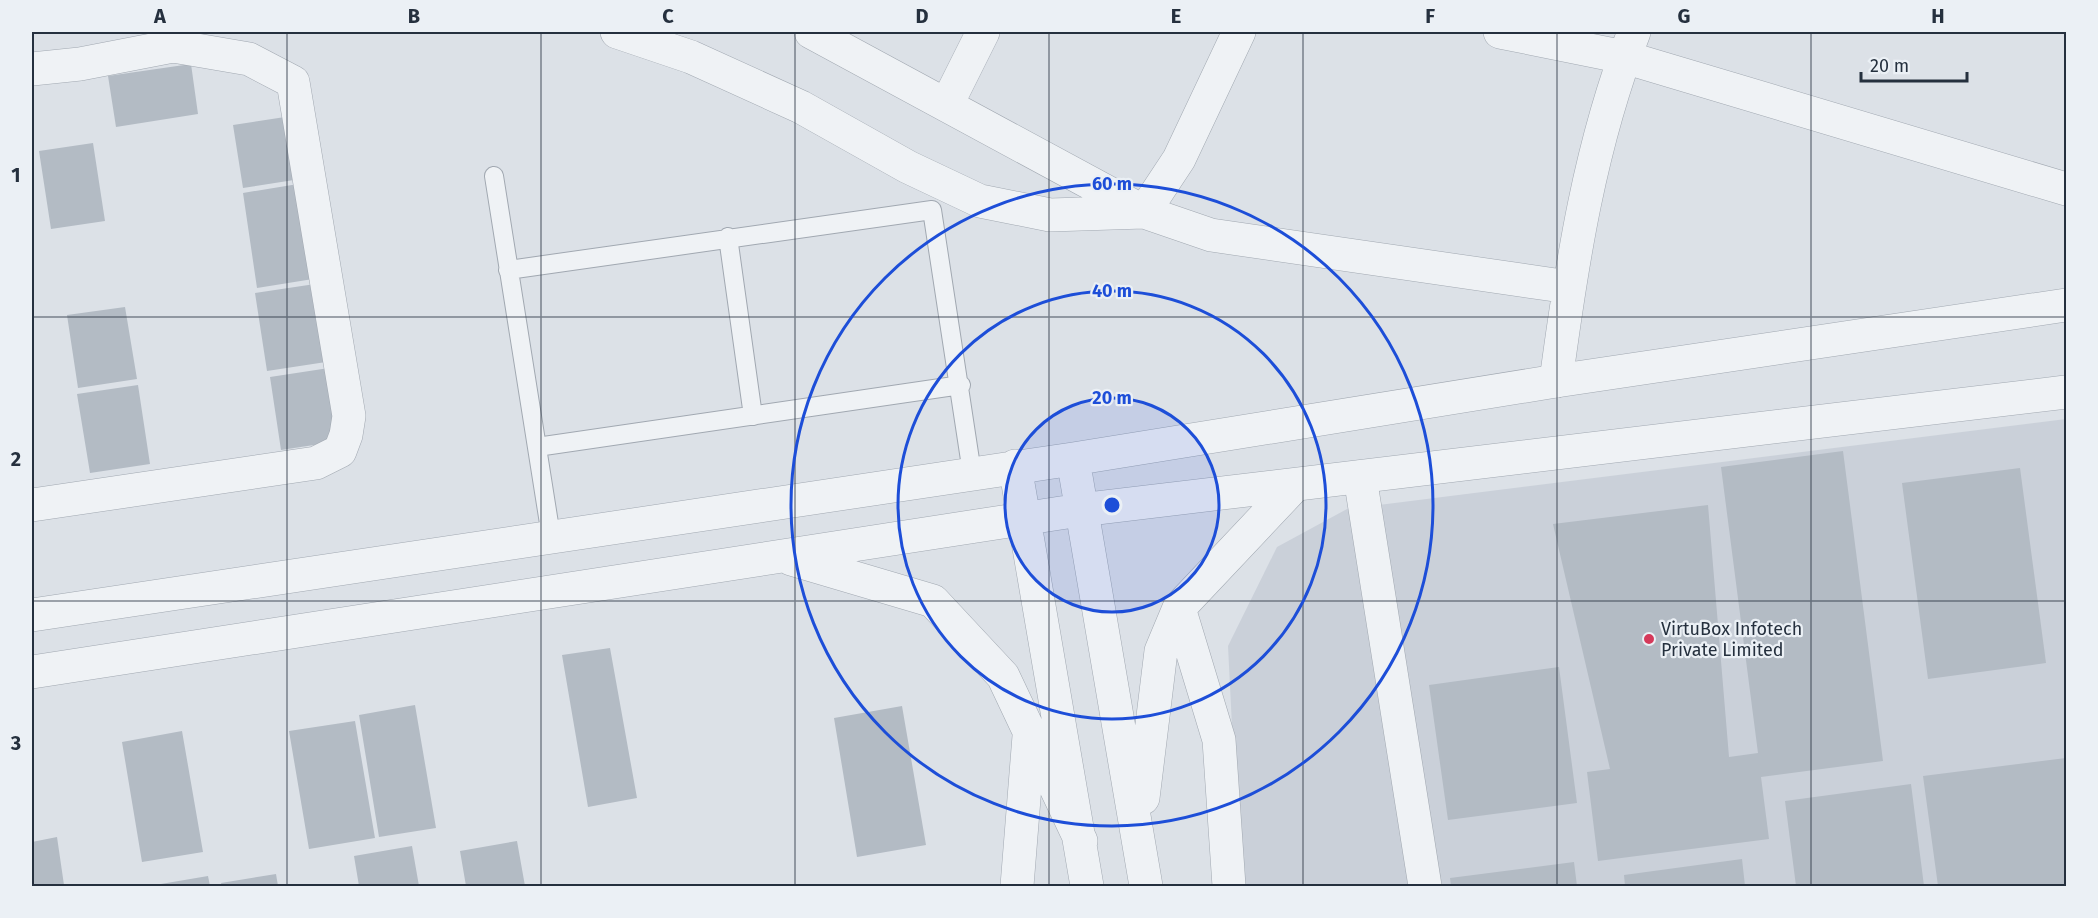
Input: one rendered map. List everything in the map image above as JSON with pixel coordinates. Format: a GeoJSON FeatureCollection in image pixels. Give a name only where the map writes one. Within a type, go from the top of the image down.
{"type":"FeatureCollection","features":[{"type":"Feature","properties":{"kind":"street"},"geometry":{"type":"LineString","coordinates":[[617,32],[692,57],[801,107],[908,167],[980,201],[1050,215],[1144,212]]}},
{"type":"Feature","properties":{"kind":"street"},"geometry":{"type":"LineString","coordinates":[[811,32],[1144,212],[1211,235],[1569,287]]}},
{"type":"Feature","properties":{"kind":"street"},"geometry":{"type":"LineString","coordinates":[[947,104],[983,32]]}},
{"type":"Feature","properties":{"kind":"street"},"geometry":{"type":"LineString","coordinates":[[1144,212],[1179,159],[1239,32]]}},
{"type":"Feature","properties":{"kind":"street"},"geometry":{"type":"LineString","coordinates":[[1500,32],[1629,44],[2067,189]]}},
{"type":"Feature","properties":{"kind":"street"},"geometry":{"type":"LineString","coordinates":[[1556,381],[1569,287],[1591,165],[1629,44]]}},
{"type":"Feature","properties":{"kind":"street"},"geometry":{"type":"LineString","coordinates":[[32,69],[80,64],[173,46],[249,59],[293,82],[349,416],[346,435],[340,451],[316,463],[32,505]]}},
{"type":"Feature","properties":{"kind":"street"},"geometry":{"type":"LineString","coordinates":[[32,615],[1073,459],[1556,381],[2067,305]]}},
{"type":"Feature","properties":{"kind":"street"},"geometry":{"type":"LineString","coordinates":[[32,672],[1080,510],[2067,392]]}},
{"type":"Feature","properties":{"kind":"street"},"geometry":{"type":"LineString","coordinates":[[1073,459],[1146,886]]}},
{"type":"Feature","properties":{"kind":"street"},"geometry":{"type":"LineString","coordinates":[[1016,466],[1023,519],[1081,841],[1087,886]]}},
{"type":"Feature","properties":{"kind":"street"},"geometry":{"type":"LineString","coordinates":[[1360,477],[1425,886]]}},
{"type":"Feature","properties":{"kind":"street"},"geometry":{"type":"LineString","coordinates":[[1138,830],[1161,651],[1179,608],[1295,484]]}},
{"type":"Feature","properties":{"kind":"street"},"geometry":{"type":"LineString","coordinates":[[780,556],[933,601],[1003,676],[1081,841]]}},
{"type":"Feature","properties":{"kind":"street"},"geometry":{"type":"LineString","coordinates":[[1179,608],[1219,740],[1229,886]]}},
{"type":"Feature","properties":{"kind":"street"},"geometry":{"type":"LineString","coordinates":[[1017,886],[1030,733]]}},
{"type":"Feature","properties":{"kind":"lane"},"geometry":{"type":"LineString","coordinates":[[494,176],[551,536]]}},
{"type":"Feature","properties":{"kind":"lane"},"geometry":{"type":"LineString","coordinates":[[508,270],[728,237],[932,210],[961,385],[972,473]]}},
{"type":"Feature","properties":{"kind":"lane"},"geometry":{"type":"LineString","coordinates":[[728,237],[753,416]]}},
{"type":"Feature","properties":{"kind":"lane"},"geometry":{"type":"LineString","coordinates":[[537,447],[961,385]]}},
{"type":"Feature","properties":{"kind":"shaded area"},"geometry":{"type":"Polygon","coordinates":[[[2066,419],[2066,886],[1240,886],[1228,646],[1277,547],[1347,509],[2066,419]]]}},
{"type":"Feature","properties":{"kind":"building"},"geometry":{"type":"Polygon","coordinates":[[[191,64],[198,114],[116,127],[108,76],[191,64]]]}},
{"type":"Feature","properties":{"kind":"building"},"geometry":{"type":"Polygon","coordinates":[[[285,117],[294,180],[243,188],[233,125],[285,117]]]}},
{"type":"Feature","properties":{"kind":"building"},"geometry":{"type":"Polygon","coordinates":[[[93,143],[105,221],[51,229],[39,151],[93,143]]]}},
{"type":"Feature","properties":{"kind":"building"},"geometry":{"type":"Polygon","coordinates":[[[298,184],[313,279],[257,288],[243,193],[298,184]]]}},
{"type":"Feature","properties":{"kind":"building"},"geometry":{"type":"Polygon","coordinates":[[[315,284],[326,362],[267,371],[255,293],[315,284]]]}},
{"type":"Feature","properties":{"kind":"building"},"geometry":{"type":"Polygon","coordinates":[[[125,307],[137,379],[78,388],[67,315],[125,307]]]}},
{"type":"Feature","properties":{"kind":"building"},"geometry":{"type":"Polygon","coordinates":[[[329,368],[340,441],[281,450],[270,377],[329,368]]]}},
{"type":"Feature","properties":{"kind":"building"},"geometry":{"type":"Polygon","coordinates":[[[138,385],[150,464],[90,473],[77,394],[138,385]]]}},
{"type":"Feature","properties":{"kind":"building"},"geometry":{"type":"Polygon","coordinates":[[[1843,451],[1883,761],[1761,777],[1769,839],[1598,861],[1587,772],[1610,769],[1553,524],[1708,505],[1729,757],[1758,753],[1721,467],[1843,451]]]}},
{"type":"Feature","properties":{"kind":"building"},"geometry":{"type":"Polygon","coordinates":[[[2020,468],[2046,663],[1928,679],[1902,483],[2020,468]]]}},
{"type":"Feature","properties":{"kind":"building"},"geometry":{"type":"Polygon","coordinates":[[[610,648],[637,798],[588,807],[562,655],[610,648]]]}},
{"type":"Feature","properties":{"kind":"building"},"geometry":{"type":"Polygon","coordinates":[[[1559,667],[1577,803],[1448,820],[1429,685],[1559,667]]]}},
{"type":"Feature","properties":{"kind":"building"},"geometry":{"type":"Polygon","coordinates":[[[415,705],[436,828],[379,837],[359,715],[415,705]]]}},
{"type":"Feature","properties":{"kind":"building"},"geometry":{"type":"Polygon","coordinates":[[[902,706],[926,845],[857,857],[834,718],[902,706]]]}},
{"type":"Feature","properties":{"kind":"building"},"geometry":{"type":"Polygon","coordinates":[[[355,721],[375,838],[309,849],[289,731],[355,721]]]}},
{"type":"Feature","properties":{"kind":"building"},"geometry":{"type":"Polygon","coordinates":[[[182,731],[203,852],[142,862],[122,742],[182,731]]]}},
{"type":"Feature","properties":{"kind":"building"},"geometry":{"type":"Polygon","coordinates":[[[2066,758],[2066,886],[1938,886],[1923,776],[2066,758]]]}},
{"type":"Feature","properties":{"kind":"building"},"geometry":{"type":"Polygon","coordinates":[[[1911,784],[1924,886],[1796,886],[1785,801],[1911,784]]]}},
{"type":"Feature","properties":{"kind":"building"},"geometry":{"type":"Polygon","coordinates":[[[57,837],[64,885],[32,886],[32,842],[57,837]]]}},
{"type":"Feature","properties":{"kind":"building"},"geometry":{"type":"Polygon","coordinates":[[[517,841],[525,886],[466,886],[460,851],[517,841]]]}},
{"type":"Feature","properties":{"kind":"building"},"geometry":{"type":"Polygon","coordinates":[[[412,846],[419,886],[359,886],[354,856],[412,846]]]}},
{"type":"Feature","properties":{"kind":"building"},"geometry":{"type":"Polygon","coordinates":[[[1742,859],[1745,886],[1625,886],[1624,875],[1742,859]]]}},
{"type":"Feature","properties":{"kind":"building"},"geometry":{"type":"Polygon","coordinates":[[[1574,862],[1577,886],[1451,886],[1450,878],[1574,862]]]}},
{"type":"Feature","properties":{"kind":"building"},"geometry":{"type":"Polygon","coordinates":[[[276,874],[278,886],[222,886],[221,883],[276,874]]]}},
{"type":"Feature","properties":{"kind":"building"},"geometry":{"type":"Polygon","coordinates":[[[208,876],[210,886],[155,886],[155,885],[208,876]]]}},
{"type":"Feature","properties":{"kind":"place","name":"VirtuBox Infotech Private Limited"},"geometry":{"type":"Point","coordinates":[1649,639]}}]}
